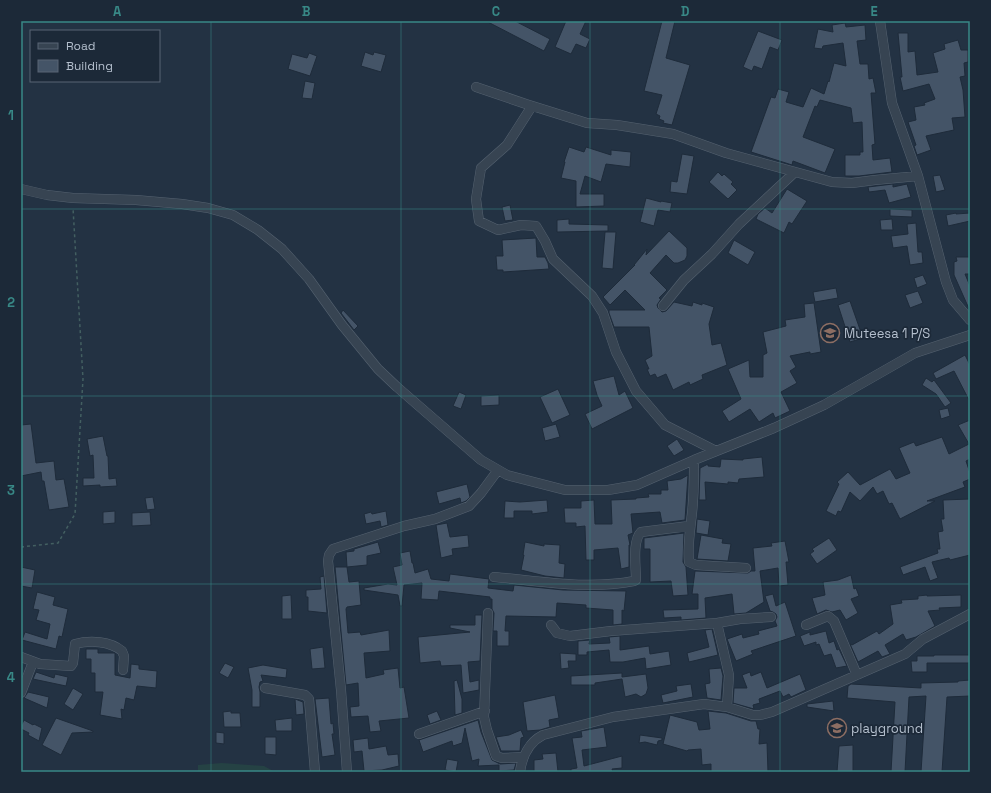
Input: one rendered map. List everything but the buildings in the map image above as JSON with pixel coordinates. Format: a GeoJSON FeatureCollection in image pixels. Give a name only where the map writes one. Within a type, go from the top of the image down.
{"type":"FeatureCollection","features":[{"type":"Feature","properties":{"kind":"street"},"geometry":{"type":"LineString","coordinates":[[880,21],[892,103],[918,176],[946,282],[953,300],[970,320]]}},
{"type":"Feature","properties":{"kind":"street"},"geometry":{"type":"LineString","coordinates":[[476,87],[587,123],[617,125],[673,134],[726,153],[832,182],[852,183],[918,176]]}},
{"type":"Feature","properties":{"kind":"street"},"geometry":{"type":"LineString","coordinates":[[532,106],[507,145],[481,168],[476,200],[479,221],[498,230],[521,225],[536,226],[553,259],[592,296],[603,313],[616,352],[636,391],[665,425],[716,451]]}},
{"type":"Feature","properties":{"kind":"street"},"geometry":{"type":"LineString","coordinates":[[663,306],[684,280],[712,254],[739,224],[795,172]]}},
{"type":"Feature","properties":{"kind":"street"},"geometry":{"type":"LineString","coordinates":[[21,189],[47,196],[136,200],[182,204],[208,208],[233,216],[258,230],[282,249],[309,279],[342,325],[378,369],[481,460],[507,475],[566,490],[608,490],[637,485],[774,428],[824,405],[915,353],[970,335]]}},
{"type":"Feature","properties":{"kind":"street"},"geometry":{"type":"LineString","coordinates":[[694,460],[693,502],[689,526],[689,562],[693,565],[746,568]]}},
{"type":"Feature","properties":{"kind":"street"},"geometry":{"type":"LineString","coordinates":[[347,772],[341,690],[328,561],[329,555],[333,549],[404,526],[435,519],[469,506],[482,493],[498,470]]}},
{"type":"Feature","properties":{"kind":"street"},"geometry":{"type":"LineString","coordinates":[[494,577],[586,586],[614,585],[634,581],[636,580],[637,536],[641,532],[689,526]]}},
{"type":"Feature","properties":{"kind":"street"},"geometry":{"type":"LineString","coordinates":[[488,613],[484,717],[487,730],[496,756],[502,758],[524,757]]}},
{"type":"Feature","properties":{"kind":"street"},"geometry":{"type":"LineString","coordinates":[[520,772],[521,762],[524,757],[535,740],[543,735],[598,720],[704,704],[727,707],[753,715],[772,712],[905,654],[923,639],[970,614]]}},
{"type":"Feature","properties":{"kind":"street"},"geometry":{"type":"LineString","coordinates":[[806,625],[828,616],[834,621],[857,675]]}},
{"type":"Feature","properties":{"kind":"street"},"geometry":{"type":"LineString","coordinates":[[551,625],[557,633],[570,636],[610,631],[717,623],[740,619],[772,618]]}},
{"type":"Feature","properties":{"kind":"street"},"geometry":{"type":"LineString","coordinates":[[717,623],[729,675],[727,707]]}},
{"type":"Feature","properties":{"kind":"street"},"geometry":{"type":"LineString","coordinates":[[21,657],[33,662],[71,666],[73,663],[75,644],[90,642],[111,645],[122,651],[124,656],[123,670]]}},
{"type":"Feature","properties":{"kind":"street"},"geometry":{"type":"LineString","coordinates":[[21,693],[33,662]]}},
{"type":"Feature","properties":{"kind":"street"},"geometry":{"type":"LineString","coordinates":[[265,688],[305,696],[309,699],[315,772]]}},
{"type":"Feature","properties":{"kind":"street"},"geometry":{"type":"LineString","coordinates":[[419,734],[485,711]]}},
{"type":"Feature","properties":{"kind":"path"},"geometry":{"type":"LineString","coordinates":[[21,548],[58,543],[75,514],[83,379],[73,198]]}},
{"type":"Feature","properties":{"kind":"green space"},"geometry":{"type":"Polygon","coordinates":[[[222,763],[264,766],[275,772],[198,772],[198,765],[222,763]]]}},
{"type":"Feature","properties":{"kind":"place","name":"Muteesa 1 P/S"},"geometry":{"type":"Point","coordinates":[830,333]}},
{"type":"Feature","properties":{"kind":"place","name":"playground"},"geometry":{"type":"Point","coordinates":[837,728]}}]}
